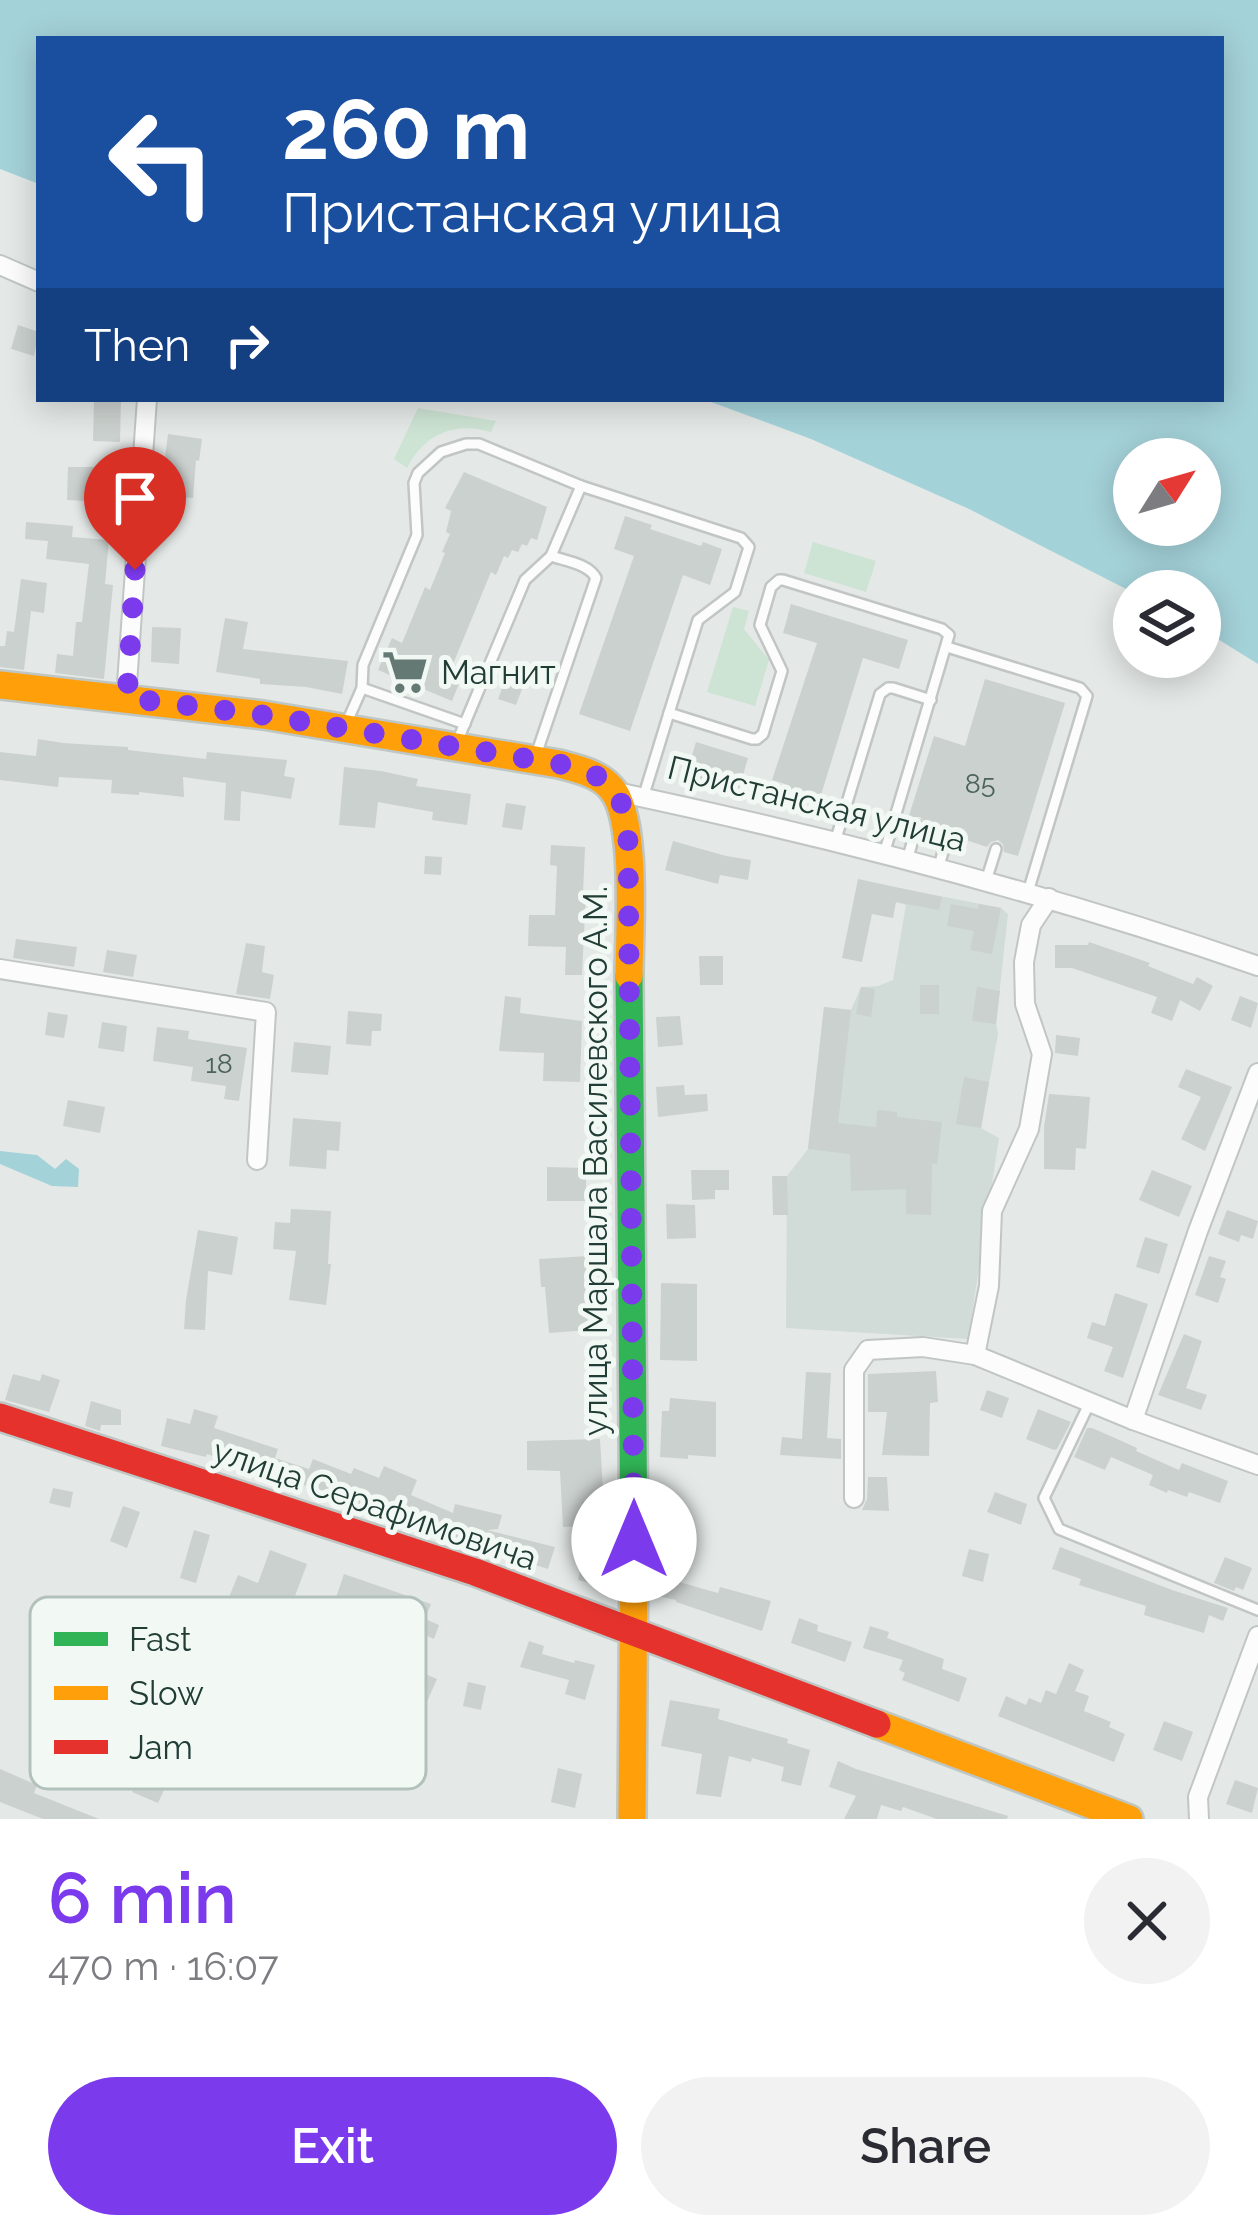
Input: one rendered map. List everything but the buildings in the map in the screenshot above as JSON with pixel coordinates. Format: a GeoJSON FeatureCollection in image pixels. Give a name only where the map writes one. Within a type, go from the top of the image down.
{"type":"FeatureCollection","features":[{"type":"Feature","properties":{"kind":"street"},"geometry":{"type":"LineString","coordinates":[[0,266],[36,281]]}},
{"type":"Feature","properties":{"kind":"street"},"geometry":{"type":"LineString","coordinates":[[127,698],[147,402]]}},
{"type":"Feature","properties":{"kind":"street","name":"Пристанская улица"},"geometry":{"type":"LineString","coordinates":[[0,685],[344,728],[460,735],[589,772],[630,795],[765,824],[1028,892],[1258,966]]}},
{"type":"Feature","properties":{"kind":"street","name":"улица Маршала Василевского А.М."},"geometry":{"type":"LineString","coordinates":[[630,795],[632,1819]]}},
{"type":"Feature","properties":{"kind":"street"},"geometry":{"type":"LineString","coordinates":[[975,1355],[989,1286],[992,1211],[1029,1129],[1042,1054],[1025,1004],[1024,962],[1031,925],[1048,898]]}},
{"type":"Feature","properties":{"kind":"street"},"geometry":{"type":"LineString","coordinates":[[0,969],[266,1012],[257,1160]]}},
{"type":"Feature","properties":{"kind":"street"},"geometry":{"type":"LineString","coordinates":[[1133,1420],[1258,1073]]}},
{"type":"Feature","properties":{"kind":"street"},"geometry":{"type":"LineString","coordinates":[[854,1498],[854,1370],[868,1350],[922,1347],[975,1355],[1258,1465]]}},
{"type":"Feature","properties":{"kind":"street","name":"улица Серафимовича"},"geometry":{"type":"LineString","coordinates":[[0,1417],[475,1573],[1129,1819]]}},
{"type":"Feature","properties":{"kind":"street"},"geometry":{"type":"LineString","coordinates":[[1199,1819],[1198,1797],[1258,1636]]}},
{"type":"Feature","properties":{"kind":"lane"},"geometry":{"type":"LineString","coordinates":[[344,728],[362,688],[363,665],[417,535],[414,483],[418,473],[432,458],[454,447],[479,444],[581,486],[741,538],[749,547],[735,592],[698,620],[669,713],[630,795]]}},
{"type":"Feature","properties":{"kind":"lane"},"geometry":{"type":"LineString","coordinates":[[362,688],[460,735],[528,575],[551,556],[581,486]]}},
{"type":"Feature","properties":{"kind":"lane"},"geometry":{"type":"LineString","coordinates":[[535,760],[596,578],[587,568],[551,556]]}},
{"type":"Feature","properties":{"kind":"lane"},"geometry":{"type":"LineString","coordinates":[[669,713],[752,739],[764,734],[782,671],[760,625],[771,587],[778,580],[942,629],[950,635],[947,647],[884,854]]}},
{"type":"Feature","properties":{"kind":"lane"},"geometry":{"type":"LineString","coordinates":[[947,647],[1080,688],[1087,696],[1028,892]]}},
{"type":"Feature","properties":{"kind":"lane"},"geometry":{"type":"LineString","coordinates":[[835,842],[880,694],[893,688],[931,700]]}},
{"type":"Feature","properties":{"kind":"lane"},"geometry":{"type":"LineString","coordinates":[[907,861],[917,825]]}},
{"type":"Feature","properties":{"kind":"lane"},"geometry":{"type":"LineString","coordinates":[[938,869],[948,835]]}},
{"type":"Feature","properties":{"kind":"lane"},"geometry":{"type":"LineString","coordinates":[[986,881],[996,849]]}},
{"type":"Feature","properties":{"kind":"lane"},"geometry":{"type":"LineString","coordinates":[[1090,1402],[1044,1498],[1059,1528],[1258,1610]]}},
{"type":"Feature","properties":{"kind":"shaded area"},"geometry":{"type":"Polygon","coordinates":[[[899,888],[1001,908],[1008,914],[998,1034],[981,1128],[999,1138],[968,1339],[786,1328],[787,1176],[808,1149],[824,1007],[851,1010],[861,987],[893,980],[906,905],[896,902],[899,888]]]}},
{"type":"Feature","properties":{"kind":"green space"},"geometry":{"type":"Polygon","coordinates":[[[418,408],[496,421],[491,432],[465,428],[442,433],[422,446],[407,468],[394,459],[418,408]]]}},
{"type":"Feature","properties":{"kind":"green space"},"geometry":{"type":"Polygon","coordinates":[[[813,542],[876,561],[866,592],[804,573],[813,542]]]}},
{"type":"Feature","properties":{"kind":"green space"},"geometry":{"type":"Polygon","coordinates":[[[733,607],[749,611],[744,629],[769,660],[755,706],[707,692],[733,607]]]}},
{"type":"Feature","properties":{"kind":"water"},"geometry":{"type":"Polygon","coordinates":[[[0,0],[1258,0],[1258,664],[1221,641],[1221,570],[1113,570],[1113,582],[969,509],[811,439],[711,402],[1224,402],[1224,36],[36,36],[36,183],[0,169],[0,0]]]}},
{"type":"Feature","properties":{"kind":"water"},"geometry":{"type":"Polygon","coordinates":[[[0,1151],[37,1155],[55,1169],[66,1159],[79,1169],[78,1187],[52,1186],[0,1164],[0,1151]]]}},
{"type":"Feature","properties":{"kind":"traffic: fast"},"geometry":{"type":"LineString","coordinates":[[629,976],[634,1553]]}},
{"type":"Feature","properties":{"kind":"traffic: slow"},"geometry":{"type":"LineString","coordinates":[[0,685],[263,715],[559,764],[594,775],[611,788],[625,824],[630,877],[629,976]]}},
{"type":"Feature","properties":{"kind":"traffic: slow"},"geometry":{"type":"LineString","coordinates":[[632,1819],[634,1553]]}},
{"type":"Feature","properties":{"kind":"traffic: slow"},"geometry":{"type":"LineString","coordinates":[[877,1724],[1129,1819]]}},
{"type":"Feature","properties":{"kind":"traffic: jam"},"geometry":{"type":"LineString","coordinates":[[0,1417],[475,1572],[877,1724]]}},
{"type":"Feature","properties":{"kind":"place","name":"Магнит"},"geometry":{"type":"Point","coordinates":[405,672]}},
{"type":"Feature","properties":{"kind":"route"},"geometry":{"type":"LineString","coordinates":[[135,570],[127,698],[263,715],[560,764],[589,772],[616,792],[628,821],[634,1540]]}}]}
